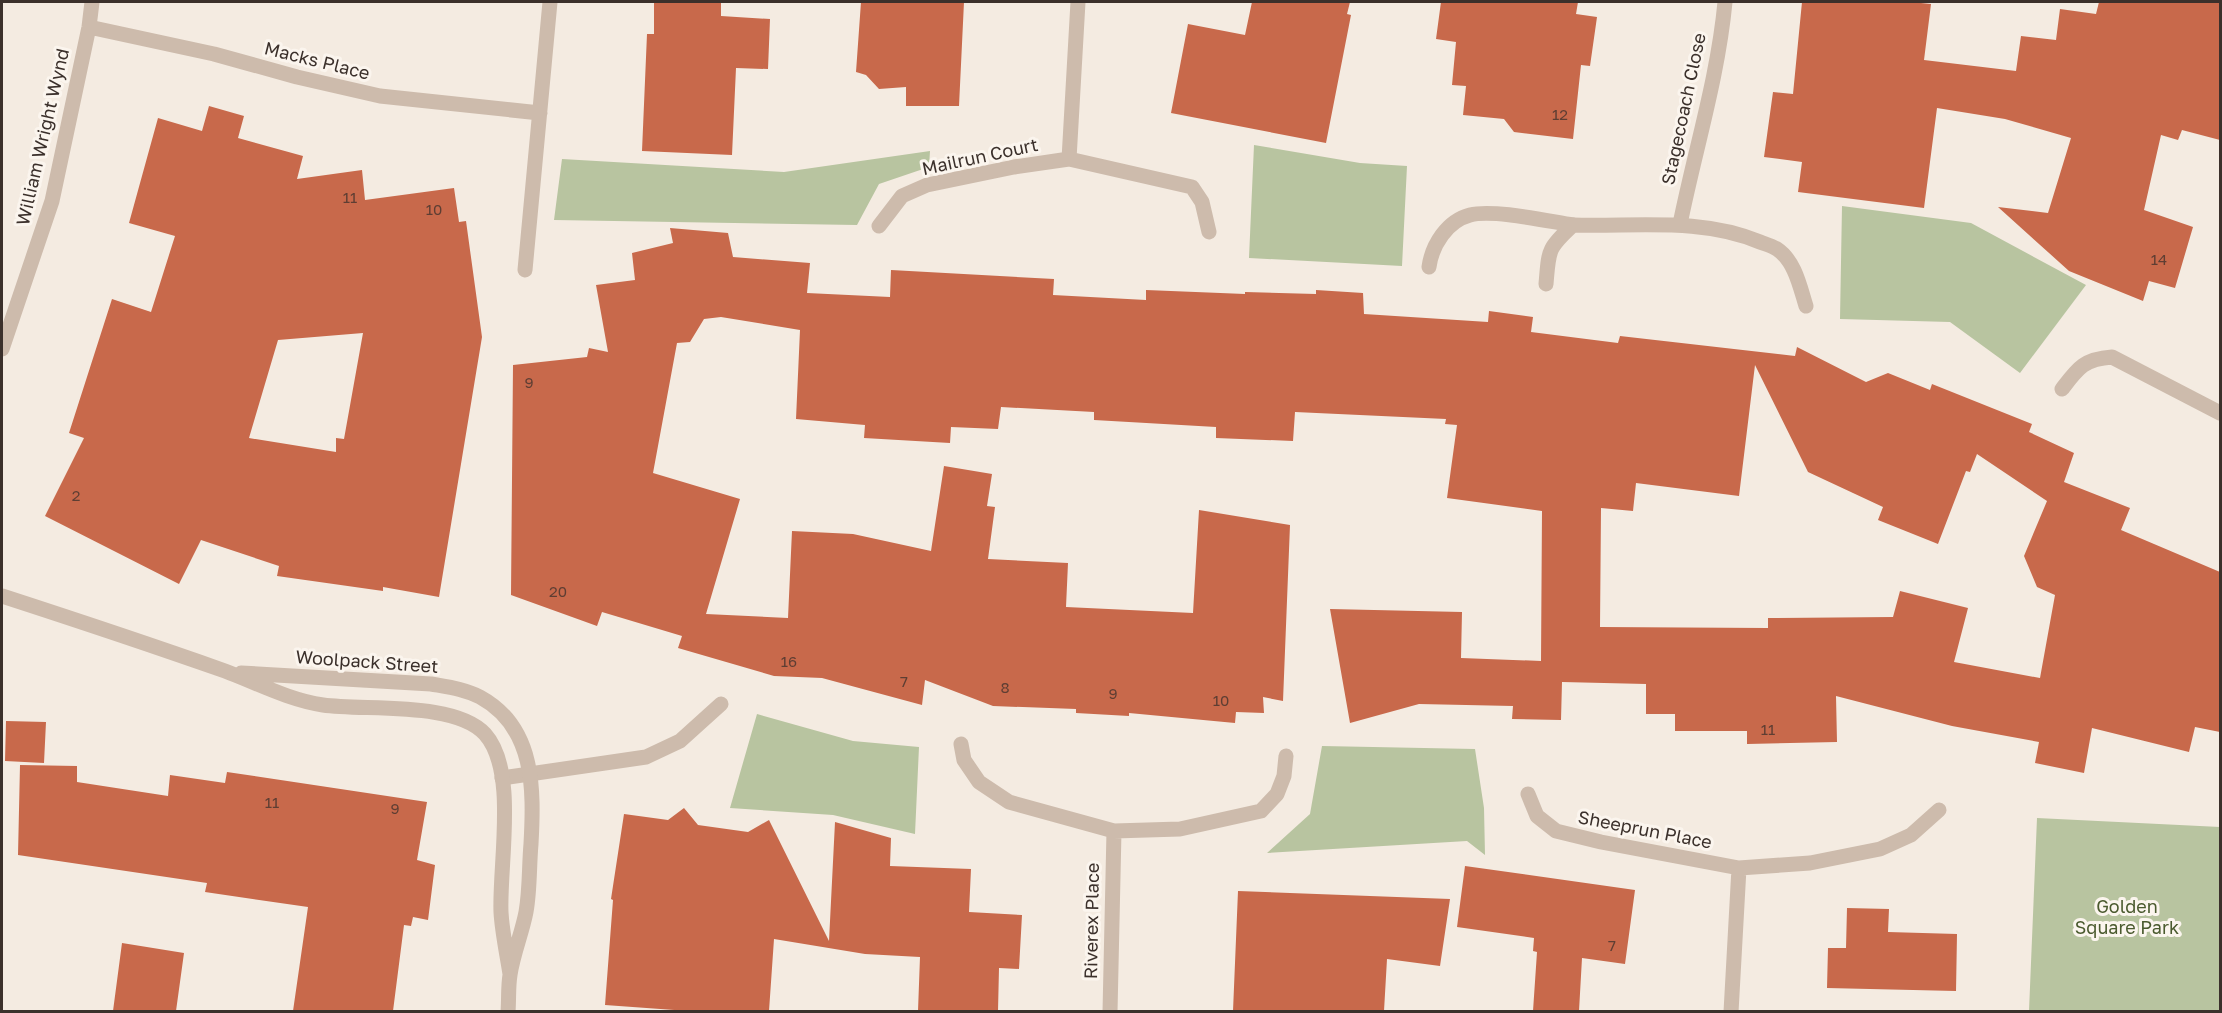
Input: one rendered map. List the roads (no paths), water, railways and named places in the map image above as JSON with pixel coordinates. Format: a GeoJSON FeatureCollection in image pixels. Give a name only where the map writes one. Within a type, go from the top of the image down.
{"type":"FeatureCollection","features":[{"type":"Feature","properties":{"kind":"street","name":"William Wright Wynd"},"geometry":{"type":"LineString","coordinates":[[2,349],[52,201],[89,27],[92,2]]}},
{"type":"Feature","properties":{"kind":"street"},"geometry":{"type":"LineString","coordinates":[[525,270],[550,2]]}},
{"type":"Feature","properties":{"kind":"street"},"geometry":{"type":"LineString","coordinates":[[1069,159],[1078,2]]}},
{"type":"Feature","properties":{"kind":"street","name":"Stagecoach Close"},"geometry":{"type":"LineString","coordinates":[[1680,224],[1693,159],[1712,89],[1725,2]]}},
{"type":"Feature","properties":{"kind":"street","name":"Macks Place"},"geometry":{"type":"LineString","coordinates":[[89,27],[214,54],[297,77],[380,96],[540,113]]}},
{"type":"Feature","properties":{"kind":"street","name":"Mailrun Court"},"geometry":{"type":"LineString","coordinates":[[879,226],[902,196],[927,185],[1014,167],[1069,159],[1192,187],[1202,202],[1209,232]]}},
{"type":"Feature","properties":{"kind":"street"},"geometry":{"type":"LineString","coordinates":[[1429,267],[1431,253],[1450,225],[1470,215],[1501,215],[1573,225],[1680,224],[1743,235],[1778,249],[1797,276],[1806,306]]}},
{"type":"Feature","properties":{"kind":"street"},"geometry":{"type":"LineString","coordinates":[[1546,284],[1549,251],[1557,239],[1573,225]]}},
{"type":"Feature","properties":{"kind":"street"},"geometry":{"type":"LineString","coordinates":[[2062,389],[2082,365],[2096,358],[2112,357],[2220,413]]}},
{"type":"Feature","properties":{"kind":"street","name":"Woolpack Street"},"geometry":{"type":"LineString","coordinates":[[2,596],[226,672],[280,693],[322,705],[435,712],[452,715],[468,722],[485,735],[496,754],[502,778],[504,807],[501,914],[510,974]]}},
{"type":"Feature","properties":{"kind":"street","name":"Woolpack Street"},"geometry":{"type":"LineString","coordinates":[[226,672],[431,684],[456,688],[480,697],[499,711],[515,730],[526,754],[531,775],[533,807],[526,912],[510,974],[508,1011]]}},
{"type":"Feature","properties":{"kind":"street"},"geometry":{"type":"LineString","coordinates":[[502,778],[646,757],[680,741],[721,704]]}},
{"type":"Feature","properties":{"kind":"street"},"geometry":{"type":"LineString","coordinates":[[961,744],[964,760],[980,782],[1009,802],[1114,831],[1180,829],[1261,811],[1277,794],[1284,776],[1286,756]]}},
{"type":"Feature","properties":{"kind":"street","name":"Sheeprun Place"},"geometry":{"type":"LineString","coordinates":[[1528,794],[1537,816],[1556,831],[1601,842],[1739,868],[1810,863],[1880,849],[1911,835],[1939,810]]}},
{"type":"Feature","properties":{"kind":"street","name":"Riverex Place"},"geometry":{"type":"LineString","coordinates":[[1110,1011],[1114,831]]}},
{"type":"Feature","properties":{"kind":"street"},"geometry":{"type":"LineString","coordinates":[[1731,1011],[1739,868]]}},
{"type":"Feature","properties":{"kind":"park label","name":"Golden Square Park"},"geometry":{"type":"Point","coordinates":[2127,917]}}]}
